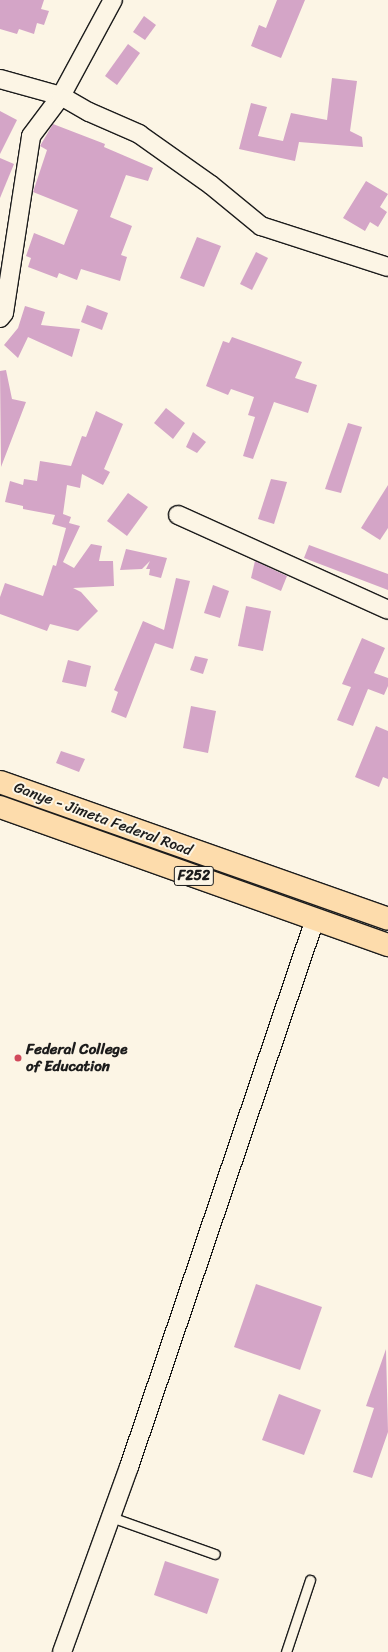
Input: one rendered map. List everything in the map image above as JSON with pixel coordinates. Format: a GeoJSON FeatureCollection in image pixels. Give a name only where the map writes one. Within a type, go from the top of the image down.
{"type":"FeatureCollection","features":[{"type":"Feature","properties":{"kind":"main road","name":"Ganye - Jimeta Federal Road"},"geometry":{"type":"LineString","coordinates":[[0,782],[388,919]]}},
{"type":"Feature","properties":{"kind":"main road","name":"Ganye - Jimeta Federal Road"},"geometry":{"type":"LineString","coordinates":[[0,807],[388,944]]}},
{"type":"Feature","properties":{"kind":"main road"},"geometry":{"type":"LineString","coordinates":[[142,858],[151,835]]}},
{"type":"Feature","properties":{"kind":"street"},"geometry":{"type":"LineString","coordinates":[[0,318],[5,306],[31,136],[61,96],[112,0]]}},
{"type":"Feature","properties":{"kind":"street"},"geometry":{"type":"LineString","coordinates":[[0,79],[61,96],[89,112],[139,134],[205,181],[261,226],[388,267]]}},
{"type":"Feature","properties":{"kind":"street"},"geometry":{"type":"LineString","coordinates":[[178,515],[388,610]]}},
{"type":"Feature","properties":{"kind":"street"},"geometry":{"type":"LineString","coordinates":[[62,1652],[111,1517],[315,919]]}},
{"type":"Feature","properties":{"kind":"lane"},"geometry":{"type":"LineString","coordinates":[[111,1517],[215,1554]]}},
{"type":"Feature","properties":{"kind":"lane"},"geometry":{"type":"LineString","coordinates":[[286,1652],[310,1580]]}},
{"type":"Feature","properties":{"kind":"building"},"geometry":{"type":"Polygon","coordinates":[[[0,0],[44,0],[41,9],[49,11],[44,25],[37,23],[34,34],[19,29],[17,34],[0,29],[0,0]]]}},
{"type":"Feature","properties":{"kind":"building"},"geometry":{"type":"Polygon","coordinates":[[[277,0],[305,0],[281,58],[251,46],[259,25],[266,28],[277,0]]]}},
{"type":"Feature","properties":{"kind":"building"},"geometry":{"type":"Polygon","coordinates":[[[144,16],[156,25],[145,40],[133,32],[144,16]]]}},
{"type":"Feature","properties":{"kind":"building"},"geometry":{"type":"Polygon","coordinates":[[[128,44],[140,53],[117,85],[105,76],[128,44]]]}},
{"type":"Feature","properties":{"kind":"building"},"geometry":{"type":"Polygon","coordinates":[[[332,78],[357,81],[350,131],[362,137],[363,147],[299,142],[295,161],[239,149],[251,103],[267,107],[258,136],[283,141],[291,113],[327,120],[332,78]]]}},
{"type":"Feature","properties":{"kind":"building"},"geometry":{"type":"Polygon","coordinates":[[[0,111],[17,120],[0,154],[0,111]]]}},
{"type":"Feature","properties":{"kind":"building"},"geometry":{"type":"Polygon","coordinates":[[[53,124],[105,144],[104,147],[153,168],[148,181],[126,175],[110,217],[132,226],[121,255],[127,257],[120,281],[81,269],[77,280],[59,273],[57,278],[28,267],[31,258],[26,256],[34,233],[64,245],[78,210],[33,192],[47,150],[40,146],[53,124]]]}},
{"type":"Feature","properties":{"kind":"building"},"geometry":{"type":"Polygon","coordinates":[[[0,158],[14,164],[0,198],[0,158]]]}},
{"type":"Feature","properties":{"kind":"building"},"geometry":{"type":"Polygon","coordinates":[[[366,181],[388,194],[380,207],[387,212],[378,227],[370,222],[365,231],[343,218],[366,181]]]}},
{"type":"Feature","properties":{"kind":"building"},"geometry":{"type":"Polygon","coordinates":[[[197,237],[221,246],[204,287],[180,278],[197,237]]]}},
{"type":"Feature","properties":{"kind":"building"},"geometry":{"type":"Polygon","coordinates":[[[256,252],[268,258],[252,290],[240,284],[256,252]]]}},
{"type":"Feature","properties":{"kind":"building"},"geometry":{"type":"Polygon","coordinates":[[[87,305],[108,313],[102,330],[81,322],[87,305]]]}},
{"type":"Feature","properties":{"kind":"building"},"geometry":{"type":"Polygon","coordinates":[[[25,306],[45,312],[41,325],[80,329],[72,357],[28,337],[18,358],[4,345],[18,328],[25,306]]]}},
{"type":"Feature","properties":{"kind":"building"},"geometry":{"type":"Polygon","coordinates":[[[232,337],[302,362],[295,378],[317,385],[308,413],[274,402],[253,459],[243,456],[255,417],[248,415],[254,397],[231,389],[228,395],[206,386],[223,341],[229,343],[232,337]]]}},
{"type":"Feature","properties":{"kind":"building"},"geometry":{"type":"Polygon","coordinates":[[[6,370],[12,399],[26,402],[1,467],[0,371],[6,370]]]}},
{"type":"Feature","properties":{"kind":"building"},"geometry":{"type":"Polygon","coordinates":[[[166,408],[185,423],[173,439],[154,423],[166,408]]]}},
{"type":"Feature","properties":{"kind":"building"},"geometry":{"type":"Polygon","coordinates":[[[96,411],[123,424],[104,469],[110,472],[103,485],[82,474],[80,488],[67,485],[63,514],[71,517],[69,523],[80,526],[63,562],[74,568],[91,544],[102,546],[99,561],[113,561],[114,586],[73,588],[81,592],[98,611],[78,631],[50,624],[47,631],[0,614],[0,597],[5,583],[43,596],[53,565],[56,566],[66,528],[52,524],[55,515],[23,509],[23,506],[5,502],[10,481],[23,485],[24,479],[37,481],[40,461],[71,466],[82,436],[86,437],[96,411]]]}},
{"type":"Feature","properties":{"kind":"building"},"geometry":{"type":"Polygon","coordinates":[[[348,423],[362,427],[341,493],[325,489],[348,423]]]}},
{"type":"Feature","properties":{"kind":"building"},"geometry":{"type":"Polygon","coordinates":[[[193,432],[206,442],[197,453],[186,447],[193,432]]]}},
{"type":"Feature","properties":{"kind":"building"},"geometry":{"type":"Polygon","coordinates":[[[271,479],[287,482],[274,524],[258,519],[271,479]]]}},
{"type":"Feature","properties":{"kind":"building"},"geometry":{"type":"Polygon","coordinates":[[[388,485],[388,528],[380,540],[361,528],[388,485]]]}},
{"type":"Feature","properties":{"kind":"building"},"geometry":{"type":"Polygon","coordinates":[[[128,493],[148,507],[127,536],[107,521],[128,493]]]}},
{"type":"Feature","properties":{"kind":"building"},"geometry":{"type":"Polygon","coordinates":[[[309,545],[388,574],[388,590],[304,558],[309,545]]]}},
{"type":"Feature","properties":{"kind":"building"},"geometry":{"type":"Polygon","coordinates":[[[126,549],[167,558],[161,578],[149,575],[150,569],[146,569],[150,561],[142,569],[120,570],[126,549]]]}},
{"type":"Feature","properties":{"kind":"building"},"geometry":{"type":"Polygon","coordinates":[[[255,561],[287,576],[281,591],[251,578],[255,561]]]}},
{"type":"Feature","properties":{"kind":"building"},"geometry":{"type":"Polygon","coordinates":[[[176,578],[190,581],[173,649],[155,643],[126,718],[111,712],[118,692],[114,690],[143,621],[164,630],[176,578]]]}},
{"type":"Feature","properties":{"kind":"building"},"geometry":{"type":"Polygon","coordinates":[[[213,585],[229,591],[220,618],[204,613],[213,585]]]}},
{"type":"Feature","properties":{"kind":"building"},"geometry":{"type":"Polygon","coordinates":[[[246,606],[271,611],[263,651],[238,646],[246,606]]]}},
{"type":"Feature","properties":{"kind":"building"},"geometry":{"type":"Polygon","coordinates":[[[362,638],[385,648],[374,673],[388,678],[388,686],[384,695],[368,689],[353,726],[337,720],[351,687],[342,684],[362,638]]]}},
{"type":"Feature","properties":{"kind":"building"},"geometry":{"type":"Polygon","coordinates":[[[195,656],[208,659],[203,674],[190,670],[195,656]]]}},
{"type":"Feature","properties":{"kind":"building"},"geometry":{"type":"Polygon","coordinates":[[[68,660],[91,666],[86,687],[62,682],[68,660]]]}},
{"type":"Feature","properties":{"kind":"building"},"geometry":{"type":"Polygon","coordinates":[[[191,706],[216,711],[208,753],[183,748],[191,706]]]}},
{"type":"Feature","properties":{"kind":"building"},"geometry":{"type":"Polygon","coordinates":[[[376,726],[388,731],[388,779],[383,777],[379,787],[355,777],[376,726]]]}},
{"type":"Feature","properties":{"kind":"building"},"geometry":{"type":"Polygon","coordinates":[[[61,751],[85,759],[79,772],[56,763],[61,751]]]}},
{"type":"Feature","properties":{"kind":"building"},"geometry":{"type":"Polygon","coordinates":[[[256,1284],[322,1307],[300,1370],[234,1347],[256,1284]]]}},
{"type":"Feature","properties":{"kind":"building"},"geometry":{"type":"Polygon","coordinates":[[[386,1349],[388,1432],[372,1478],[353,1472],[374,1408],[366,1406],[386,1349]]]}},
{"type":"Feature","properties":{"kind":"building"},"geometry":{"type":"Polygon","coordinates":[[[279,1394],[321,1410],[304,1455],[262,1440],[279,1394]]]}},
{"type":"Feature","properties":{"kind":"building"},"geometry":{"type":"Polygon","coordinates":[[[165,1561],[219,1579],[207,1614],[154,1595],[165,1561]]]}},
{"type":"Feature","properties":{"kind":"place","name":"Federal College of Education"},"geometry":{"type":"Point","coordinates":[18,1058]}}]}
